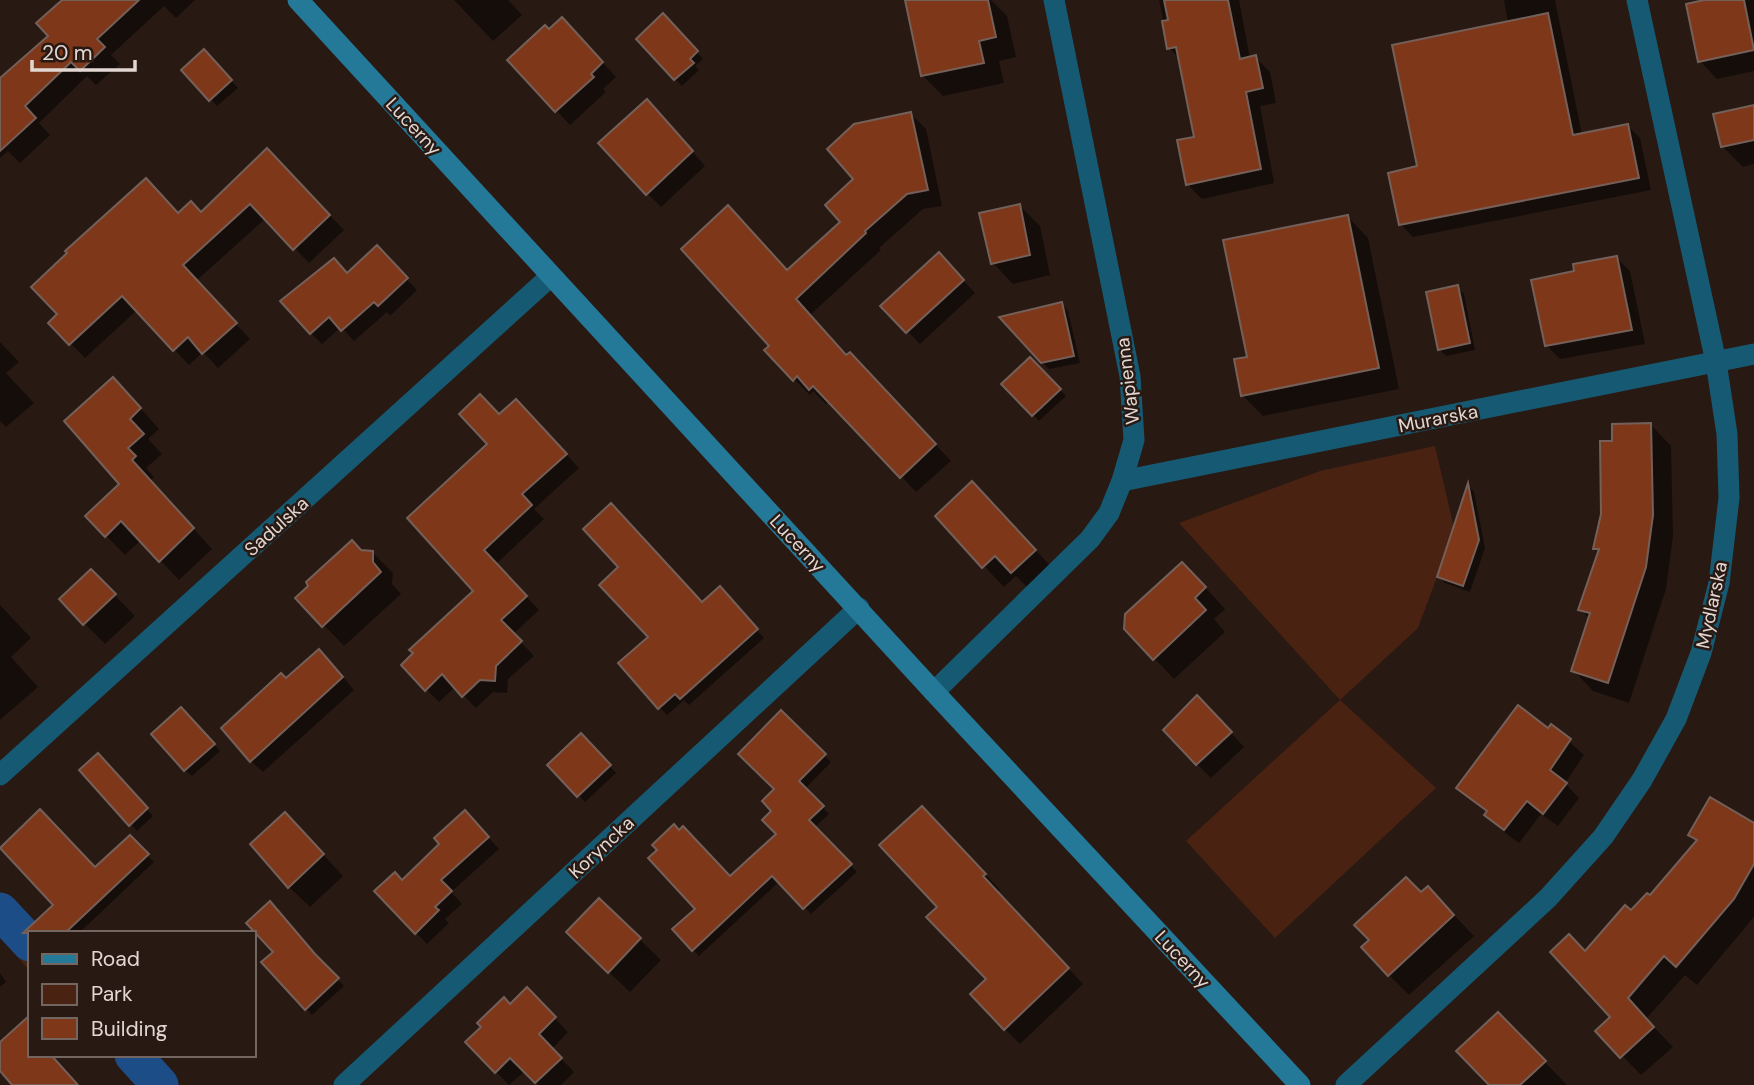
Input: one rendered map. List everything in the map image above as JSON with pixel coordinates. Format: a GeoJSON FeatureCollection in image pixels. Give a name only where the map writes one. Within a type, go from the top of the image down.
{"type":"FeatureCollection","features":[{"type":"Feature","properties":{"kind":"street","name":"Lucerny"},"geometry":{"type":"LineString","coordinates":[[298,0],[934,692],[1300,1085]]}},
{"type":"Feature","properties":{"kind":"street","name":"Wapienna"},"geometry":{"type":"LineString","coordinates":[[934,692],[1090,539],[1109,513],[1134,440],[1130,376],[1054,0]]}},
{"type":"Feature","properties":{"kind":"street","name":"Mydlarska"},"geometry":{"type":"LineString","coordinates":[[1346,1085],[1548,898],[1603,837],[1642,780],[1676,719],[1701,653],[1719,583],[1729,498],[1727,434],[1716,362],[1637,0]]}},
{"type":"Feature","properties":{"kind":"street","name":"Sadulska"},"geometry":{"type":"LineString","coordinates":[[0,775],[551,276]]}},
{"type":"Feature","properties":{"kind":"street","name":"Murarska"},"geometry":{"type":"LineString","coordinates":[[1122,481],[1754,354]]}},
{"type":"Feature","properties":{"kind":"street","name":"Koryncka"},"geometry":{"type":"LineString","coordinates":[[344,1085],[859,608]]}},
{"type":"Feature","properties":{"kind":"green space"},"geometry":{"type":"Polygon","coordinates":[[[1435,446],[1454,528],[1418,628],[1340,700],[1179,523],[1320,471],[1435,446]]]}},
{"type":"Feature","properties":{"kind":"green space"},"geometry":{"type":"Polygon","coordinates":[[[1340,700],[1436,788],[1275,938],[1186,841],[1340,700]]]}},
{"type":"Feature","properties":{"kind":"green space"},"geometry":{"type":"Polygon","coordinates":[[[0,895],[34,931],[28,931],[27,968],[0,936],[0,895]]]}},
{"type":"Feature","properties":{"kind":"green space"},"geometry":{"type":"Polygon","coordinates":[[[116,1057],[153,1057],[179,1085],[140,1085],[116,1057]]]}},
{"type":"Feature","properties":{"kind":"building"},"geometry":{"type":"Polygon","coordinates":[[[62,0],[139,0],[97,39],[105,47],[80,71],[71,62],[25,106],[36,118],[0,151],[0,78],[48,36],[36,23],[62,0]]]}},
{"type":"Feature","properties":{"kind":"building"},"geometry":{"type":"Polygon","coordinates":[[[905,0],[988,0],[996,37],[979,41],[984,63],[921,76],[905,0]]]}},
{"type":"Feature","properties":{"kind":"building"},"geometry":{"type":"Polygon","coordinates":[[[1164,0],[1228,0],[1240,59],[1256,55],[1263,88],[1246,92],[1261,169],[1186,185],[1177,140],[1194,137],[1176,47],[1167,49],[1162,21],[1168,20],[1164,0]]]}},
{"type":"Feature","properties":{"kind":"building"},"geometry":{"type":"Polygon","coordinates":[[[1704,0],[1744,0],[1754,50],[1698,62],[1686,4],[1704,0]]]}},
{"type":"Feature","properties":{"kind":"building"},"geometry":{"type":"Polygon","coordinates":[[[663,13],[698,51],[690,59],[694,63],[674,80],[636,39],[663,13]]]}},
{"type":"Feature","properties":{"kind":"building"},"geometry":{"type":"Polygon","coordinates":[[[1548,13],[1573,135],[1628,124],[1639,178],[1399,225],[1388,173],[1417,166],[1392,45],[1548,13]]]}},
{"type":"Feature","properties":{"kind":"building"},"geometry":{"type":"Polygon","coordinates":[[[562,17],[603,62],[591,74],[594,77],[555,112],[507,60],[545,25],[549,29],[562,17]]]}},
{"type":"Feature","properties":{"kind":"building"},"geometry":{"type":"Polygon","coordinates":[[[204,49],[232,80],[209,101],[181,70],[204,49]]]}},
{"type":"Feature","properties":{"kind":"building"},"geometry":{"type":"Polygon","coordinates":[[[647,99],[693,151],[646,195],[598,143],[647,99]]]}},
{"type":"Feature","properties":{"kind":"building"},"geometry":{"type":"Polygon","coordinates":[[[1754,105],[1754,140],[1721,147],[1713,114],[1754,105]]]}},
{"type":"Feature","properties":{"kind":"building"},"geometry":{"type":"Polygon","coordinates":[[[911,112],[928,190],[907,194],[796,299],[846,355],[850,352],[936,444],[900,478],[813,386],[809,390],[797,376],[793,381],[764,350],[769,346],[681,249],[728,205],[787,270],[840,222],[825,205],[853,179],[827,149],[854,124],[911,112]]]}},
{"type":"Feature","properties":{"kind":"building"},"geometry":{"type":"Polygon","coordinates":[[[267,148],[330,215],[293,250],[250,204],[183,265],[237,323],[202,354],[188,337],[173,351],[122,296],[69,345],[48,323],[57,314],[31,287],[67,253],[65,251],[146,178],[178,213],[191,201],[201,212],[267,148]]]}},
{"type":"Feature","properties":{"kind":"building"},"geometry":{"type":"Polygon","coordinates":[[[1020,204],[1030,255],[991,264],[979,213],[1020,204]]]}},
{"type":"Feature","properties":{"kind":"building"},"geometry":{"type":"Polygon","coordinates":[[[1348,215],[1379,368],[1241,396],[1234,359],[1247,357],[1223,240],[1348,215]]]}},
{"type":"Feature","properties":{"kind":"building"},"geometry":{"type":"Polygon","coordinates":[[[377,245],[408,278],[378,306],[374,302],[341,331],[329,317],[310,334],[280,301],[334,258],[347,273],[377,245]]]}},
{"type":"Feature","properties":{"kind":"building"},"geometry":{"type":"Polygon","coordinates":[[[939,252],[964,280],[906,333],[880,306],[939,252]]]}},
{"type":"Feature","properties":{"kind":"building"},"geometry":{"type":"Polygon","coordinates":[[[1617,256],[1632,330],[1545,346],[1531,280],[1574,271],[1573,264],[1617,256]]]}},
{"type":"Feature","properties":{"kind":"building"},"geometry":{"type":"Polygon","coordinates":[[[1458,285],[1470,343],[1438,350],[1426,292],[1458,285]]]}},
{"type":"Feature","properties":{"kind":"building"},"geometry":{"type":"Polygon","coordinates":[[[1062,302],[1074,356],[1041,363],[999,317],[1062,302]]]}},
{"type":"Feature","properties":{"kind":"building"},"geometry":{"type":"Polygon","coordinates":[[[1030,357],[1061,389],[1032,416],[1001,384],[1030,357]]]}},
{"type":"Feature","properties":{"kind":"building"},"geometry":{"type":"Polygon","coordinates":[[[113,377],[141,408],[130,419],[144,434],[128,448],[136,456],[132,460],[194,528],[159,562],[121,521],[105,537],[85,516],[119,484],[64,421],[113,377]]]}},
{"type":"Feature","properties":{"kind":"building"},"geometry":{"type":"Polygon","coordinates":[[[480,394],[499,414],[516,399],[567,454],[522,494],[532,505],[484,550],[527,596],[501,620],[522,641],[496,666],[495,681],[480,680],[462,697],[442,674],[425,691],[401,665],[413,653],[409,650],[473,591],[407,518],[487,444],[459,414],[480,394]]]}},
{"type":"Feature","properties":{"kind":"building"},"geometry":{"type":"Polygon","coordinates":[[[1651,423],[1653,515],[1646,567],[1608,683],[1571,671],[1590,613],[1578,610],[1599,549],[1593,549],[1601,514],[1600,441],[1612,441],[1612,424],[1651,423]]]}},
{"type":"Feature","properties":{"kind":"building"},"geometry":{"type":"Polygon","coordinates":[[[972,481],[1036,550],[1011,573],[995,556],[982,568],[935,516],[972,481]]]}},
{"type":"Feature","properties":{"kind":"building"},"geometry":{"type":"Polygon","coordinates":[[[1468,483],[1479,540],[1463,586],[1437,577],[1468,483]]]}},
{"type":"Feature","properties":{"kind":"building"},"geometry":{"type":"Polygon","coordinates":[[[611,503],[702,602],[720,586],[758,629],[680,699],[675,694],[658,709],[618,663],[648,637],[599,585],[618,567],[583,529],[611,503]]]}},
{"type":"Feature","properties":{"kind":"building"},"geometry":{"type":"Polygon","coordinates":[[[352,540],[361,550],[373,551],[373,562],[381,572],[322,627],[295,598],[308,586],[306,582],[352,540]]]}},
{"type":"Feature","properties":{"kind":"building"},"geometry":{"type":"Polygon","coordinates":[[[1182,562],[1206,587],[1195,598],[1206,610],[1153,660],[1124,629],[1125,614],[1182,562]]]}},
{"type":"Feature","properties":{"kind":"building"},"geometry":{"type":"Polygon","coordinates":[[[91,569],[116,594],[83,625],[59,599],[91,569]]]}},
{"type":"Feature","properties":{"kind":"building"},"geometry":{"type":"Polygon","coordinates":[[[319,649],[343,677],[250,762],[221,728],[281,673],[286,678],[319,649]]]}},
{"type":"Feature","properties":{"kind":"building"},"geometry":{"type":"Polygon","coordinates":[[[1197,695],[1232,732],[1196,765],[1163,730],[1197,695]]]}},
{"type":"Feature","properties":{"kind":"building"},"geometry":{"type":"Polygon","coordinates":[[[1518,705],[1548,728],[1551,724],[1571,739],[1550,770],[1567,783],[1543,814],[1527,801],[1504,830],[1484,815],[1487,811],[1456,788],[1518,705]]]}},
{"type":"Feature","properties":{"kind":"building"},"geometry":{"type":"Polygon","coordinates":[[[181,707],[215,744],[184,771],[151,734],[181,707]]]}},
{"type":"Feature","properties":{"kind":"building"},"geometry":{"type":"Polygon","coordinates":[[[781,710],[826,754],[799,781],[824,806],[809,820],[852,864],[803,909],[772,876],[692,951],[672,929],[695,909],[648,858],[657,850],[652,845],[674,824],[679,830],[683,826],[730,876],[776,834],[762,820],[771,811],[762,801],[774,789],[738,754],[781,710]]]}},
{"type":"Feature","properties":{"kind":"building"},"geometry":{"type":"Polygon","coordinates":[[[581,733],[611,765],[577,797],[547,765],[581,733]]]}},
{"type":"Feature","properties":{"kind":"building"},"geometry":{"type":"Polygon","coordinates":[[[98,753],[148,808],[129,826],[79,770],[98,753]]]}},
{"type":"Feature","properties":{"kind":"building"},"geometry":{"type":"Polygon","coordinates":[[[1710,797],[1754,823],[1754,864],[1734,899],[1676,967],[1664,956],[1628,998],[1654,1027],[1620,1058],[1595,1031],[1610,1017],[1550,952],[1569,934],[1585,951],[1625,905],[1631,910],[1647,893],[1650,895],[1697,840],[1688,835],[1710,797]]]}},
{"type":"Feature","properties":{"kind":"building"},"geometry":{"type":"Polygon","coordinates":[[[922,806],[1069,968],[1004,1030],[970,994],[986,979],[926,917],[937,907],[879,845],[922,806]]]}},
{"type":"Feature","properties":{"kind":"building"},"geometry":{"type":"Polygon","coordinates":[[[40,809],[95,867],[130,835],[149,854],[67,931],[23,933],[53,905],[0,848],[40,809]]]}},
{"type":"Feature","properties":{"kind":"building"},"geometry":{"type":"Polygon","coordinates":[[[465,810],[489,837],[441,880],[452,891],[435,907],[439,910],[415,934],[374,891],[395,872],[402,880],[439,844],[434,838],[465,810]]]}},
{"type":"Feature","properties":{"kind":"building"},"geometry":{"type":"Polygon","coordinates":[[[285,812],[324,854],[288,888],[250,844],[285,812]]]}},
{"type":"Feature","properties":{"kind":"building"},"geometry":{"type":"Polygon","coordinates":[[[1406,877],[1421,892],[1428,886],[1454,915],[1388,976],[1361,947],[1369,940],[1354,925],[1406,877]]]}},
{"type":"Feature","properties":{"kind":"building"},"geometry":{"type":"Polygon","coordinates":[[[599,898],[641,938],[608,973],[566,932],[599,898]]]}},
{"type":"Feature","properties":{"kind":"building"},"geometry":{"type":"Polygon","coordinates":[[[270,901],[339,978],[305,1010],[261,962],[273,952],[246,923],[270,901]]]}},
{"type":"Feature","properties":{"kind":"building"},"geometry":{"type":"Polygon","coordinates":[[[527,987],[556,1017],[539,1034],[562,1058],[535,1083],[510,1058],[495,1073],[465,1042],[481,1027],[477,1023],[504,997],[510,1004],[527,987]]]}},
{"type":"Feature","properties":{"kind":"building"},"geometry":{"type":"Polygon","coordinates":[[[1498,1012],[1546,1061],[1520,1085],[1489,1085],[1456,1051],[1498,1012]]]}},
{"type":"Feature","properties":{"kind":"building"},"geometry":{"type":"Polygon","coordinates":[[[28,1017],[28,1057],[53,1057],[78,1085],[12,1085],[0,1071],[0,1042],[28,1017]]]}},
{"type":"Feature","properties":{"kind":"waterway"},"geometry":{"type":"LineString","coordinates":[[0,911],[28,941]]}},
{"type":"Feature","properties":{"kind":"waterway"},"geometry":{"type":"LineString","coordinates":[[135,1057],[160,1085]]}}]}
